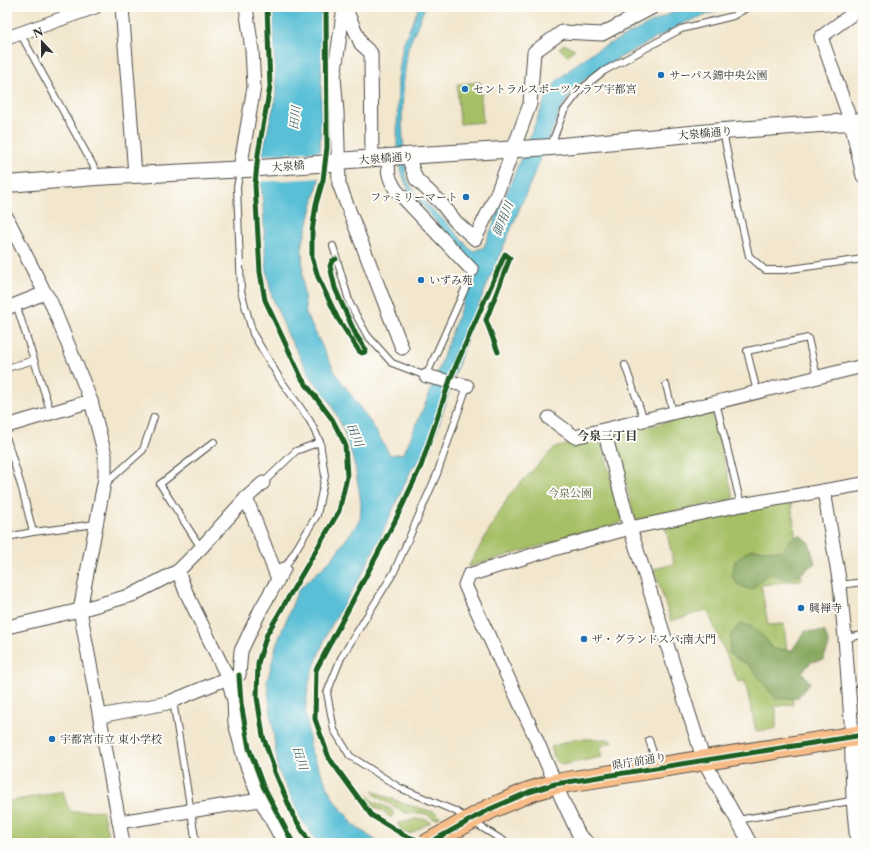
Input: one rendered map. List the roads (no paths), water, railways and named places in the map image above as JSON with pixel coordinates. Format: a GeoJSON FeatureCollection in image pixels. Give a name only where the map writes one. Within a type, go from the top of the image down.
{"type":"FeatureCollection","features":[{"type":"Feature","properties":{"kind":"main road","name":"県庁前通り"},"geometry":{"type":"LineString","coordinates":[[429,843],[508,800],[555,784],[857,736]]}},
{"type":"Feature","properties":{"kind":"street"},"geometry":{"type":"LineString","coordinates":[[7,38],[95,7]]}},
{"type":"Feature","properties":{"kind":"street"},"geometry":{"type":"LineString","coordinates":[[122,7],[135,174]]}},
{"type":"Feature","properties":{"kind":"street"},"geometry":{"type":"LineString","coordinates":[[243,169],[254,87],[252,50],[246,7]]}},
{"type":"Feature","properties":{"kind":"street"},"geometry":{"type":"LineString","coordinates":[[408,156],[416,179],[441,203],[456,222],[475,239],[496,196],[530,104],[534,52],[562,32],[602,34],[653,7]]}},
{"type":"Feature","properties":{"kind":"street"},"geometry":{"type":"LineString","coordinates":[[862,7],[821,37],[857,122],[863,176]]}},
{"type":"Feature","properties":{"kind":"street"},"geometry":{"type":"LineString","coordinates":[[347,12],[361,44],[371,53],[380,158],[388,173],[390,181],[396,190],[472,270]]}},
{"type":"Feature","properties":{"kind":"street"},"geometry":{"type":"LineString","coordinates":[[347,12],[334,77],[337,112],[334,162],[339,184],[402,348]]}},
{"type":"Feature","properties":{"kind":"street","name":"大泉橋通り"},"geometry":{"type":"LineString","coordinates":[[334,162],[549,147],[723,131],[857,122]]}},
{"type":"Feature","properties":{"kind":"street","name":"大泉橋"},"geometry":{"type":"LineString","coordinates":[[7,184],[135,174],[243,169],[334,162]]}},
{"type":"Feature","properties":{"kind":"street"},"geometry":{"type":"LineString","coordinates":[[7,218],[12,238],[50,300],[91,401],[105,455],[104,486],[80,610],[123,843]]}},
{"type":"Feature","properties":{"kind":"street"},"geometry":{"type":"LineString","coordinates":[[12,306],[46,293]]}},
{"type":"Feature","properties":{"kind":"street"},"geometry":{"type":"LineString","coordinates":[[549,418],[575,437],[863,366]]}},
{"type":"Feature","properties":{"kind":"street"},"geometry":{"type":"LineString","coordinates":[[426,376],[467,386]]}},
{"type":"Feature","properties":{"kind":"street"},"geometry":{"type":"LineString","coordinates":[[7,426],[91,401]]}},
{"type":"Feature","properties":{"kind":"street"},"geometry":{"type":"LineString","coordinates":[[604,430],[630,528],[704,761],[750,843]]}},
{"type":"Feature","properties":{"kind":"street"},"geometry":{"type":"LineString","coordinates":[[7,627],[80,610],[132,595],[178,571],[246,498],[263,483]]}},
{"type":"Feature","properties":{"kind":"street"},"geometry":{"type":"LineString","coordinates":[[588,843],[580,835],[555,784],[534,734],[465,585],[469,576],[536,554],[630,528],[741,505],[863,484]]}},
{"type":"Feature","properties":{"kind":"street"},"geometry":{"type":"LineString","coordinates":[[824,491],[840,585],[851,720],[857,736],[857,843]]}},
{"type":"Feature","properties":{"kind":"street"},"geometry":{"type":"LineString","coordinates":[[246,498],[281,574],[261,609],[241,651],[233,676],[235,723],[244,758],[260,800],[286,843]]}},
{"type":"Feature","properties":{"kind":"street"},"geometry":{"type":"LineString","coordinates":[[178,571],[186,592],[233,676]]}},
{"type":"Feature","properties":{"kind":"street"},"geometry":{"type":"LineString","coordinates":[[100,716],[168,703],[233,676]]}},
{"type":"Feature","properties":{"kind":"street"},"geometry":{"type":"LineString","coordinates":[[119,822],[260,800]]}},
{"type":"Feature","properties":{"kind":"lane"},"geometry":{"type":"LineString","coordinates":[[549,147],[564,111],[581,89],[604,72],[681,29],[733,16],[748,7]]}},
{"type":"Feature","properties":{"kind":"lane"},"geometry":{"type":"LineString","coordinates":[[20,33],[95,169],[96,177]]}},
{"type":"Feature","properties":{"kind":"lane"},"geometry":{"type":"LineString","coordinates":[[723,131],[748,256],[765,270],[784,270],[863,259]]}},
{"type":"Feature","properties":{"kind":"lane"},"geometry":{"type":"LineString","coordinates":[[243,169],[237,186],[241,291],[253,334],[280,379],[310,421],[320,442],[325,476],[317,515],[281,574]]}},
{"type":"Feature","properties":{"kind":"lane"},"geometry":{"type":"LineString","coordinates":[[333,246],[350,304],[367,335],[392,363],[426,376],[469,280],[472,270]]}},
{"type":"Feature","properties":{"kind":"lane"},"geometry":{"type":"LineString","coordinates":[[12,306],[34,360],[51,413]]}},
{"type":"Feature","properties":{"kind":"lane"},"geometry":{"type":"LineString","coordinates":[[757,392],[747,351],[808,338],[817,377]]}},
{"type":"Feature","properties":{"kind":"lane"},"geometry":{"type":"LineString","coordinates":[[7,368],[34,360]]}},
{"type":"Feature","properties":{"kind":"lane"},"geometry":{"type":"LineString","coordinates":[[625,365],[644,420]]}},
{"type":"Feature","properties":{"kind":"lane"},"geometry":{"type":"LineString","coordinates":[[666,385],[673,412]]}},
{"type":"Feature","properties":{"kind":"lane"},"geometry":{"type":"LineString","coordinates":[[467,386],[437,474],[394,572],[341,658],[327,693],[334,730],[350,756],[400,788],[455,811],[466,822],[507,843]]}},
{"type":"Feature","properties":{"kind":"lane"},"geometry":{"type":"LineString","coordinates":[[716,402],[741,505]]}},
{"type":"Feature","properties":{"kind":"lane"},"geometry":{"type":"LineString","coordinates":[[104,486],[143,450],[154,417]]}},
{"type":"Feature","properties":{"kind":"lane"},"geometry":{"type":"LineString","coordinates":[[7,440],[33,532]]}},
{"type":"Feature","properties":{"kind":"lane"},"geometry":{"type":"LineString","coordinates":[[201,548],[160,484],[214,442]]}},
{"type":"Feature","properties":{"kind":"lane"},"geometry":{"type":"LineString","coordinates":[[263,483],[296,451],[320,442]]}},
{"type":"Feature","properties":{"kind":"lane"},"geometry":{"type":"LineString","coordinates":[[7,537],[96,524]]}},
{"type":"Feature","properties":{"kind":"lane"},"geometry":{"type":"LineString","coordinates":[[840,585],[863,582]]}},
{"type":"Feature","properties":{"kind":"lane"},"geometry":{"type":"LineString","coordinates":[[845,638],[863,635]]}},
{"type":"Feature","properties":{"kind":"lane"},"geometry":{"type":"LineString","coordinates":[[173,701],[196,843]]}},
{"type":"Feature","properties":{"kind":"lane"},"geometry":{"type":"LineString","coordinates":[[649,740],[658,768]]}},
{"type":"Feature","properties":{"kind":"lane"},"geometry":{"type":"LineString","coordinates":[[737,820],[858,799]]}},
{"type":"Feature","properties":{"kind":"water"},"geometry":{"type":"Polygon","coordinates":[[[274,7],[322,7],[319,180],[302,246],[303,285],[306,314],[336,374],[373,426],[390,455],[404,453],[429,395],[474,272],[469,261],[407,187],[401,171],[397,148],[398,78],[403,44],[419,7],[425,7],[408,48],[403,85],[402,124],[406,176],[418,196],[449,225],[470,249],[474,251],[484,247],[545,100],[556,82],[593,52],[683,7],[726,7],[684,23],[597,70],[575,87],[560,111],[474,316],[431,448],[411,470],[360,578],[328,631],[310,677],[305,710],[311,751],[333,798],[354,825],[379,843],[318,843],[301,819],[278,770],[267,682],[276,646],[298,590],[331,560],[360,520],[361,503],[355,466],[343,428],[329,400],[311,377],[288,335],[272,297],[266,268],[261,185],[263,150],[276,97],[274,7]]]}},
{"type":"Feature","properties":{"kind":"place","name":"サーパス錦中央公園"},"geometry":{"type":"Point","coordinates":[661,75]}},
{"type":"Feature","properties":{"kind":"place","name":"セントラルスポーツクラブ宇都宮"},"geometry":{"type":"Point","coordinates":[465,89]}},
{"type":"Feature","properties":{"kind":"place","name":"ファミリーマート"},"geometry":{"type":"Point","coordinates":[466,197]}},
{"type":"Feature","properties":{"kind":"place","name":"いずみ苑"},"geometry":{"type":"Point","coordinates":[421,280]}},
{"type":"Feature","properties":{"kind":"place","name":"興禅寺"},"geometry":{"type":"Point","coordinates":[801,608]}},
{"type":"Feature","properties":{"kind":"place","name":"ザ・グランドスパ;南大門"},"geometry":{"type":"Point","coordinates":[584,639]}},
{"type":"Feature","properties":{"kind":"place","name":"宇都宮市立 東小学校"},"geometry":{"type":"Point","coordinates":[52,739]}},
{"type":"Feature","properties":{"kind":"district","name":"今泉三丁目"},"geometry":{"type":"Point","coordinates":[607,436]}},
{"type":"Feature","properties":{"kind":"water label","name":"田川"},"geometry":{"type":"Point","coordinates":[295,118]}},
{"type":"Feature","properties":{"kind":"water label","name":"御用川"},"geometry":{"type":"Point","coordinates":[503,219]}},
{"type":"Feature","properties":{"kind":"water label","name":"田川"},"geometry":{"type":"Point","coordinates":[355,435]}},
{"type":"Feature","properties":{"kind":"water label","name":"田川"},"geometry":{"type":"Point","coordinates":[300,758]}},
{"type":"Feature","properties":{"kind":"park label","name":"今泉公園"},"geometry":{"type":"Point","coordinates":[570,493]}}]}
